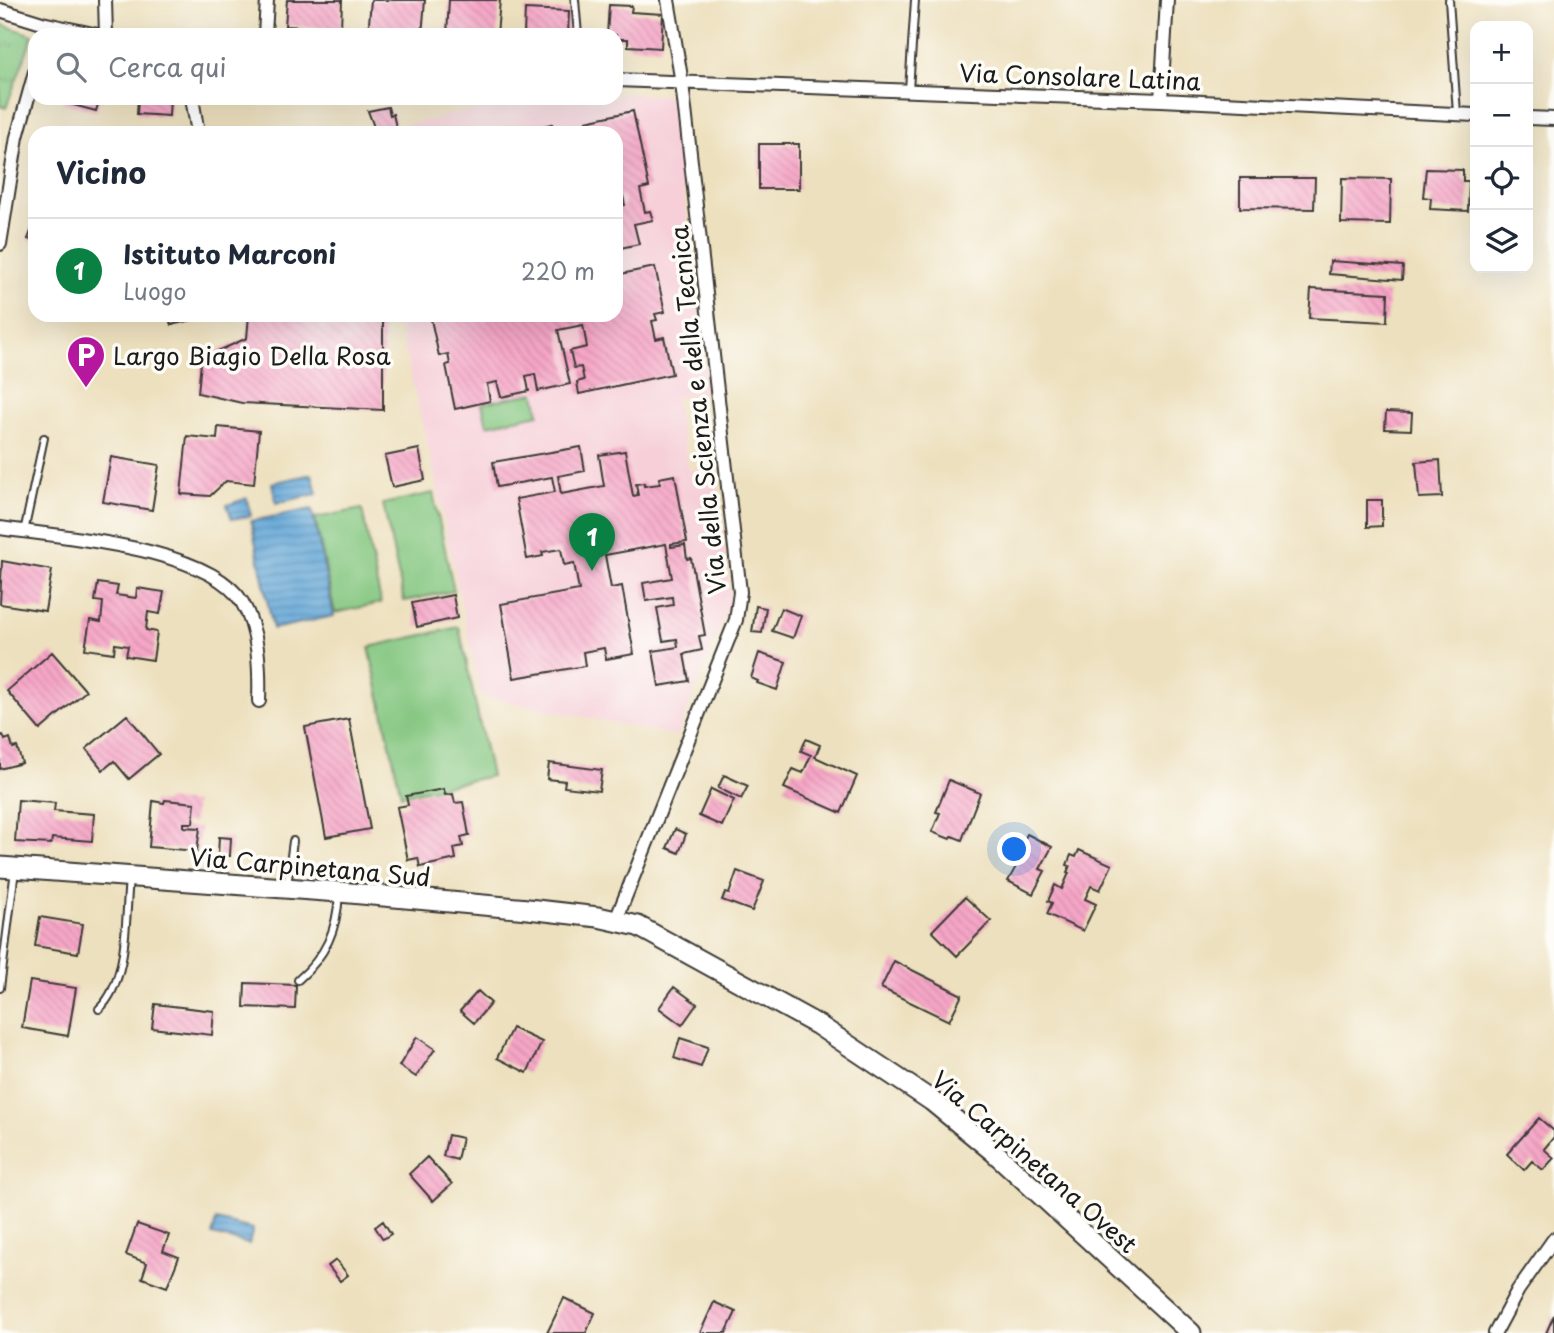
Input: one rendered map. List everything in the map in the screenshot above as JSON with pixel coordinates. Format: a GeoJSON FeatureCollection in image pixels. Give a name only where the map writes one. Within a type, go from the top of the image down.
{"type":"FeatureCollection","features":[{"type":"Feature","properties":{"kind":"main road","name":"Via Carpinetana Sud"},"geometry":{"type":"LineString","coordinates":[[8,868],[339,892],[616,920]]}},
{"type":"Feature","properties":{"kind":"main road","name":"Via Carpinetana Ovest"},"geometry":{"type":"LineString","coordinates":[[616,920],[644,929],[809,1019],[922,1094],[994,1152],[1191,1333]]}},
{"type":"Feature","properties":{"kind":"street"},"geometry":{"type":"LineString","coordinates":[[105,0],[106,28]]}},
{"type":"Feature","properties":{"kind":"street"},"geometry":{"type":"LineString","coordinates":[[265,28],[267,0]]}},
{"type":"Feature","properties":{"kind":"street"},"geometry":{"type":"LineString","coordinates":[[668,0],[682,83]]}},
{"type":"Feature","properties":{"kind":"street"},"geometry":{"type":"LineString","coordinates":[[1161,100],[1167,0]]}},
{"type":"Feature","properties":{"kind":"street"},"geometry":{"type":"LineString","coordinates":[[0,10],[43,28]]}},
{"type":"Feature","properties":{"kind":"street","name":"Via Consolare Latina"},"geometry":{"type":"LineString","coordinates":[[623,80],[1161,100],[1470,115]]}},
{"type":"Feature","properties":{"kind":"street","name":"Via della Scienza e della Tecnica"},"geometry":{"type":"LineString","coordinates":[[616,920],[736,620],[740,579],[682,83]]}},
{"type":"Feature","properties":{"kind":"street"},"geometry":{"type":"LineString","coordinates":[[0,244],[20,125],[28,97]]}},
{"type":"Feature","properties":{"kind":"street"},"geometry":{"type":"LineString","coordinates":[[193,105],[197,126]]}},
{"type":"Feature","properties":{"kind":"street"},"geometry":{"type":"LineString","coordinates":[[1533,118],[1554,119]]}},
{"type":"Feature","properties":{"kind":"street"},"geometry":{"type":"LineString","coordinates":[[0,528],[149,552],[189,563],[218,578],[242,601],[250,618],[258,655],[259,701]]}},
{"type":"Feature","properties":{"kind":"street"},"geometry":{"type":"LineString","coordinates":[[1495,1333],[1522,1283],[1554,1239]]}},
{"type":"Feature","properties":{"kind":"lane"},"geometry":{"type":"LineString","coordinates":[[575,0],[577,28]]}},
{"type":"Feature","properties":{"kind":"lane"},"geometry":{"type":"LineString","coordinates":[[909,90],[915,0]]}},
{"type":"Feature","properties":{"kind":"lane"},"geometry":{"type":"LineString","coordinates":[[1449,0],[1457,114]]}},
{"type":"Feature","properties":{"kind":"lane"},"geometry":{"type":"LineString","coordinates":[[24,532],[44,438]]}},
{"type":"Feature","properties":{"kind":"lane"},"geometry":{"type":"LineString","coordinates":[[287,888],[293,841]]}},
{"type":"Feature","properties":{"kind":"lane"},"geometry":{"type":"LineString","coordinates":[[0,988],[8,868]]}},
{"type":"Feature","properties":{"kind":"lane"},"geometry":{"type":"LineString","coordinates":[[99,1009],[113,994],[116,985],[122,954],[129,877]]}},
{"type":"Feature","properties":{"kind":"lane"},"geometry":{"type":"LineString","coordinates":[[298,980],[314,965],[327,947],[336,923],[339,892]]}},
{"type":"Feature","properties":{"kind":"shaded area"},"geometry":{"type":"Polygon","coordinates":[[[623,93],[670,96],[705,341],[696,347],[697,357],[705,361],[708,392],[675,398],[689,470],[717,467],[731,599],[677,736],[481,696],[432,463],[398,322],[623,322],[623,126],[398,126],[500,105],[623,105],[623,93]]]}},
{"type":"Feature","properties":{"kind":"green space"},"geometry":{"type":"Polygon","coordinates":[[[0,24],[28,33],[28,49],[6,108],[0,106],[0,24]]]}},
{"type":"Feature","properties":{"kind":"green space"},"geometry":{"type":"Polygon","coordinates":[[[535,393],[539,414],[487,425],[482,403],[535,393]]]}},
{"type":"Feature","properties":{"kind":"green space"},"geometry":{"type":"Polygon","coordinates":[[[433,493],[454,591],[404,601],[383,504],[433,493]]]}},
{"type":"Feature","properties":{"kind":"green space"},"geometry":{"type":"Polygon","coordinates":[[[362,509],[381,603],[335,613],[315,518],[362,509]]]}},
{"type":"Feature","properties":{"kind":"green space"},"geometry":{"type":"Polygon","coordinates":[[[459,627],[491,776],[401,795],[369,647],[459,627]]]}},
{"type":"Feature","properties":{"kind":"water"},"geometry":{"type":"Polygon","coordinates":[[[312,474],[317,494],[276,503],[272,483],[312,474]]]}},
{"type":"Feature","properties":{"kind":"water"},"geometry":{"type":"Polygon","coordinates":[[[247,498],[251,516],[232,519],[227,505],[247,498]]]}},
{"type":"Feature","properties":{"kind":"water"},"geometry":{"type":"Polygon","coordinates":[[[312,509],[334,616],[273,629],[251,521],[312,509]]]}},
{"type":"Feature","properties":{"kind":"water"},"geometry":{"type":"Polygon","coordinates":[[[216,1220],[253,1229],[249,1244],[212,1235],[216,1220]]]}},
{"type":"Feature","properties":{"kind":"building"},"geometry":{"type":"Polygon","coordinates":[[[287,0],[342,0],[341,28],[285,26],[287,0]]]}},
{"type":"Feature","properties":{"kind":"building"},"geometry":{"type":"Polygon","coordinates":[[[371,0],[425,0],[423,28],[369,28],[371,0]]]}},
{"type":"Feature","properties":{"kind":"building"},"geometry":{"type":"Polygon","coordinates":[[[449,0],[500,0],[498,28],[447,28],[449,0]]]}},
{"type":"Feature","properties":{"kind":"building"},"geometry":{"type":"Polygon","coordinates":[[[609,5],[632,6],[631,12],[663,14],[661,48],[628,46],[628,39],[623,39],[623,28],[607,28],[609,5]]]}},
{"type":"Feature","properties":{"kind":"building"},"geometry":{"type":"Polygon","coordinates":[[[525,9],[569,11],[568,28],[524,28],[525,9]]]}},
{"type":"Feature","properties":{"kind":"building"},"geometry":{"type":"Polygon","coordinates":[[[73,105],[98,105],[96,111],[73,105]]]}},
{"type":"Feature","properties":{"kind":"building"},"geometry":{"type":"Polygon","coordinates":[[[138,105],[170,105],[169,116],[137,114],[138,105]]]}},
{"type":"Feature","properties":{"kind":"building"},"geometry":{"type":"Polygon","coordinates":[[[388,107],[396,126],[374,126],[368,111],[388,107]]]}},
{"type":"Feature","properties":{"kind":"building"},"geometry":{"type":"Polygon","coordinates":[[[633,111],[649,187],[640,189],[645,212],[650,211],[653,220],[634,224],[639,244],[623,247],[623,126],[587,126],[586,121],[633,111]]]}},
{"type":"Feature","properties":{"kind":"building"},"geometry":{"type":"Polygon","coordinates":[[[759,144],[799,144],[799,189],[759,189],[759,144]]]}},
{"type":"Feature","properties":{"kind":"building"},"geometry":{"type":"Polygon","coordinates":[[[1426,169],[1463,170],[1463,181],[1469,181],[1468,211],[1430,209],[1431,198],[1423,197],[1426,169]]]}},
{"type":"Feature","properties":{"kind":"building"},"geometry":{"type":"Polygon","coordinates":[[[1240,178],[1315,178],[1314,209],[1240,208],[1240,178]]]}},
{"type":"Feature","properties":{"kind":"building"},"geometry":{"type":"Polygon","coordinates":[[[1342,178],[1391,179],[1390,224],[1341,223],[1342,178]]]}},
{"type":"Feature","properties":{"kind":"building"},"geometry":{"type":"Polygon","coordinates":[[[1330,261],[1403,266],[1402,280],[1329,274],[1330,261]]]}},
{"type":"Feature","properties":{"kind":"building"},"geometry":{"type":"Polygon","coordinates":[[[655,267],[665,312],[655,314],[657,320],[652,321],[656,339],[664,337],[672,374],[579,394],[577,382],[584,380],[581,367],[574,368],[570,351],[587,347],[583,325],[558,330],[570,384],[538,391],[535,374],[526,376],[529,391],[501,397],[497,382],[487,384],[490,401],[455,409],[446,365],[450,364],[448,354],[439,356],[432,322],[623,322],[623,274],[655,267]]]}},
{"type":"Feature","properties":{"kind":"building"},"geometry":{"type":"Polygon","coordinates":[[[1311,289],[1388,293],[1387,322],[1309,318],[1311,289]]]}},
{"type":"Feature","properties":{"kind":"building"},"geometry":{"type":"Polygon","coordinates":[[[248,322],[383,322],[383,410],[242,403],[198,393],[201,362],[216,361],[216,352],[247,338],[248,322]]]}},
{"type":"Feature","properties":{"kind":"building"},"geometry":{"type":"Polygon","coordinates":[[[1386,412],[1412,413],[1411,430],[1385,429],[1386,412]]]}},
{"type":"Feature","properties":{"kind":"building"},"geometry":{"type":"Polygon","coordinates":[[[218,427],[259,431],[254,484],[226,481],[210,496],[181,494],[187,436],[217,439],[218,427]]]}},
{"type":"Feature","properties":{"kind":"building"},"geometry":{"type":"Polygon","coordinates":[[[581,447],[585,471],[558,476],[561,494],[604,486],[599,455],[625,451],[633,496],[638,495],[636,484],[660,484],[659,478],[675,475],[687,542],[671,544],[671,547],[685,545],[687,559],[691,558],[705,635],[699,636],[702,650],[684,654],[689,681],[659,686],[653,651],[678,647],[677,639],[663,641],[657,608],[673,605],[672,597],[646,601],[643,583],[672,578],[666,544],[605,555],[611,588],[622,586],[634,654],[606,659],[604,648],[583,652],[585,666],[514,678],[501,604],[579,590],[574,563],[564,565],[561,549],[542,552],[543,556],[527,559],[516,499],[555,492],[552,477],[497,487],[493,462],[581,447]]]}},
{"type":"Feature","properties":{"kind":"building"},"geometry":{"type":"Polygon","coordinates":[[[419,449],[425,480],[392,487],[385,456],[419,449]]]}},
{"type":"Feature","properties":{"kind":"building"},"geometry":{"type":"Polygon","coordinates":[[[111,457],[159,465],[152,510],[103,502],[111,457]]]}},
{"type":"Feature","properties":{"kind":"building"},"geometry":{"type":"Polygon","coordinates":[[[1440,460],[1442,497],[1419,498],[1416,462],[1440,460]]]}},
{"type":"Feature","properties":{"kind":"building"},"geometry":{"type":"Polygon","coordinates":[[[1367,500],[1382,500],[1382,526],[1367,527],[1367,500]]]}},
{"type":"Feature","properties":{"kind":"building"},"geometry":{"type":"Polygon","coordinates":[[[2,561],[52,570],[45,611],[0,604],[2,561]]]}},
{"type":"Feature","properties":{"kind":"building"},"geometry":{"type":"Polygon","coordinates":[[[98,583],[118,586],[116,595],[136,598],[137,588],[164,592],[160,614],[148,612],[146,630],[157,632],[153,660],[126,656],[128,646],[115,644],[114,653],[85,649],[90,620],[101,622],[103,602],[95,601],[98,583]]]}},
{"type":"Feature","properties":{"kind":"building"},"geometry":{"type":"Polygon","coordinates":[[[453,595],[457,618],[417,627],[412,603],[453,595]]]}},
{"type":"Feature","properties":{"kind":"building"},"geometry":{"type":"Polygon","coordinates":[[[756,606],[766,608],[762,633],[752,632],[756,606]]]}},
{"type":"Feature","properties":{"kind":"building"},"geometry":{"type":"Polygon","coordinates":[[[781,608],[801,616],[793,638],[772,631],[781,608]]]}},
{"type":"Feature","properties":{"kind":"building"},"geometry":{"type":"Polygon","coordinates":[[[52,652],[86,691],[40,730],[7,691],[52,652]]]}},
{"type":"Feature","properties":{"kind":"building"},"geometry":{"type":"Polygon","coordinates":[[[759,653],[786,662],[777,690],[751,678],[759,653]]]}},
{"type":"Feature","properties":{"kind":"building"},"geometry":{"type":"Polygon","coordinates":[[[127,715],[159,754],[129,779],[114,761],[103,770],[86,749],[127,715]]]}},
{"type":"Feature","properties":{"kind":"building"},"geometry":{"type":"Polygon","coordinates":[[[349,719],[370,829],[326,837],[305,727],[349,719]]]}},
{"type":"Feature","properties":{"kind":"building"},"geometry":{"type":"Polygon","coordinates":[[[3,735],[5,740],[10,738],[13,748],[17,747],[22,763],[0,769],[0,736],[3,735]]]}},
{"type":"Feature","properties":{"kind":"building"},"geometry":{"type":"Polygon","coordinates":[[[806,739],[820,745],[815,757],[857,776],[841,813],[784,788],[793,769],[803,773],[811,755],[801,751],[806,739]]]}},
{"type":"Feature","properties":{"kind":"building"},"geometry":{"type":"Polygon","coordinates":[[[549,763],[602,770],[599,791],[564,787],[565,781],[547,779],[549,763]]]}},
{"type":"Feature","properties":{"kind":"building"},"geometry":{"type":"Polygon","coordinates":[[[724,775],[748,786],[741,799],[718,788],[724,775]]]}},
{"type":"Feature","properties":{"kind":"building"},"geometry":{"type":"Polygon","coordinates":[[[949,780],[980,793],[962,840],[952,836],[950,839],[932,832],[940,813],[936,812],[949,780]]]}},
{"type":"Feature","properties":{"kind":"building"},"geometry":{"type":"Polygon","coordinates":[[[444,789],[445,795],[453,794],[455,803],[463,802],[469,835],[461,837],[463,846],[454,848],[456,859],[420,867],[418,858],[408,860],[397,807],[408,805],[406,796],[444,789]]]}},
{"type":"Feature","properties":{"kind":"building"},"geometry":{"type":"Polygon","coordinates":[[[711,789],[734,800],[722,826],[699,816],[711,789]]]}},
{"type":"Feature","properties":{"kind":"building"},"geometry":{"type":"Polygon","coordinates":[[[18,800],[55,803],[54,811],[94,814],[92,841],[52,838],[51,844],[15,842],[18,800]]]}},
{"type":"Feature","properties":{"kind":"building"},"geometry":{"type":"Polygon","coordinates":[[[165,800],[195,803],[193,823],[184,823],[184,827],[200,828],[197,851],[149,847],[153,801],[164,803],[165,800]]]}},
{"type":"Feature","properties":{"kind":"building"},"geometry":{"type":"Polygon","coordinates":[[[675,829],[686,834],[679,853],[667,848],[675,829]]]}},
{"type":"Feature","properties":{"kind":"building"},"geometry":{"type":"Polygon","coordinates":[[[1027,834],[1052,847],[1040,869],[1045,871],[1033,894],[1008,881],[1018,863],[1014,861],[1027,834]]]}},
{"type":"Feature","properties":{"kind":"building"},"geometry":{"type":"Polygon","coordinates":[[[219,837],[231,838],[230,856],[218,856],[219,837]]]}},
{"type":"Feature","properties":{"kind":"building"},"geometry":{"type":"Polygon","coordinates":[[[1079,850],[1112,865],[1100,890],[1091,886],[1085,899],[1096,904],[1083,931],[1047,914],[1052,903],[1048,901],[1055,885],[1062,889],[1069,873],[1067,872],[1070,866],[1067,865],[1071,855],[1076,857],[1079,850]]]}},
{"type":"Feature","properties":{"kind":"building"},"geometry":{"type":"Polygon","coordinates":[[[737,871],[764,881],[752,911],[722,900],[725,893],[729,894],[737,871]]]}},
{"type":"Feature","properties":{"kind":"building"},"geometry":{"type":"Polygon","coordinates":[[[965,897],[991,921],[957,956],[932,931],[965,897]]]}},
{"type":"Feature","properties":{"kind":"building"},"geometry":{"type":"Polygon","coordinates":[[[40,917],[83,924],[78,953],[35,946],[40,917]]]}},
{"type":"Feature","properties":{"kind":"building"},"geometry":{"type":"Polygon","coordinates":[[[894,961],[962,995],[949,1021],[881,988],[894,961]]]}},
{"type":"Feature","properties":{"kind":"building"},"geometry":{"type":"Polygon","coordinates":[[[30,981],[76,988],[68,1036],[22,1028],[30,981]]]}},
{"type":"Feature","properties":{"kind":"building"},"geometry":{"type":"Polygon","coordinates":[[[245,983],[296,985],[295,1009],[244,1007],[245,983]]]}},
{"type":"Feature","properties":{"kind":"building"},"geometry":{"type":"Polygon","coordinates":[[[674,987],[697,1004],[682,1025],[659,1008],[674,987]]]}},
{"type":"Feature","properties":{"kind":"building"},"geometry":{"type":"Polygon","coordinates":[[[478,991],[491,1003],[474,1023],[460,1011],[478,991]]]}},
{"type":"Feature","properties":{"kind":"building"},"geometry":{"type":"Polygon","coordinates":[[[155,1004],[214,1011],[212,1035],[152,1028],[155,1004]]]}},
{"type":"Feature","properties":{"kind":"building"},"geometry":{"type":"Polygon","coordinates":[[[512,1028],[542,1042],[527,1073],[497,1058],[512,1028]]]}},
{"type":"Feature","properties":{"kind":"building"},"geometry":{"type":"Polygon","coordinates":[[[417,1037],[435,1049],[416,1077],[399,1066],[417,1037]]]}},
{"type":"Feature","properties":{"kind":"building"},"geometry":{"type":"Polygon","coordinates":[[[680,1038],[708,1047],[701,1067],[674,1058],[680,1038]]]}},
{"type":"Feature","properties":{"kind":"building"},"geometry":{"type":"Polygon","coordinates":[[[1539,1118],[1554,1131],[1554,1137],[1544,1149],[1554,1158],[1543,1170],[1532,1161],[1524,1170],[1507,1154],[1539,1118]]]}},
{"type":"Feature","properties":{"kind":"building"},"geometry":{"type":"Polygon","coordinates":[[[448,1135],[462,1138],[457,1160],[443,1156],[448,1135]]]}},
{"type":"Feature","properties":{"kind":"building"},"geometry":{"type":"Polygon","coordinates":[[[427,1157],[452,1184],[433,1201],[409,1174],[427,1157]]]}},
{"type":"Feature","properties":{"kind":"building"},"geometry":{"type":"Polygon","coordinates":[[[383,1221],[391,1234],[383,1239],[375,1227],[383,1221]]]}},
{"type":"Feature","properties":{"kind":"building"},"geometry":{"type":"Polygon","coordinates":[[[137,1224],[169,1235],[163,1251],[179,1257],[167,1287],[142,1278],[147,1263],[126,1255],[137,1224]]]}},
{"type":"Feature","properties":{"kind":"building"},"geometry":{"type":"Polygon","coordinates":[[[336,1260],[348,1275],[340,1281],[328,1266],[336,1260]]]}},
{"type":"Feature","properties":{"kind":"building"},"geometry":{"type":"Polygon","coordinates":[[[564,1298],[595,1313],[586,1333],[547,1333],[564,1298]]]}},
{"type":"Feature","properties":{"kind":"building"},"geometry":{"type":"Polygon","coordinates":[[[714,1302],[736,1312],[726,1333],[700,1333],[714,1302]]]}},
{"type":"Feature","properties":{"kind":"building"},"geometry":{"type":"Polygon","coordinates":[[[1554,1315],[1554,1333],[1546,1333],[1554,1315]]]}},
{"type":"Feature","properties":{"kind":"place","name":"Largo Biagio Della Rosa"},"geometry":{"type":"Point","coordinates":[86,389]}},
{"type":"Feature","properties":{"kind":"place","name":"Istituto Marconi"},"geometry":{"type":"Point","coordinates":[592,571]}}]}
